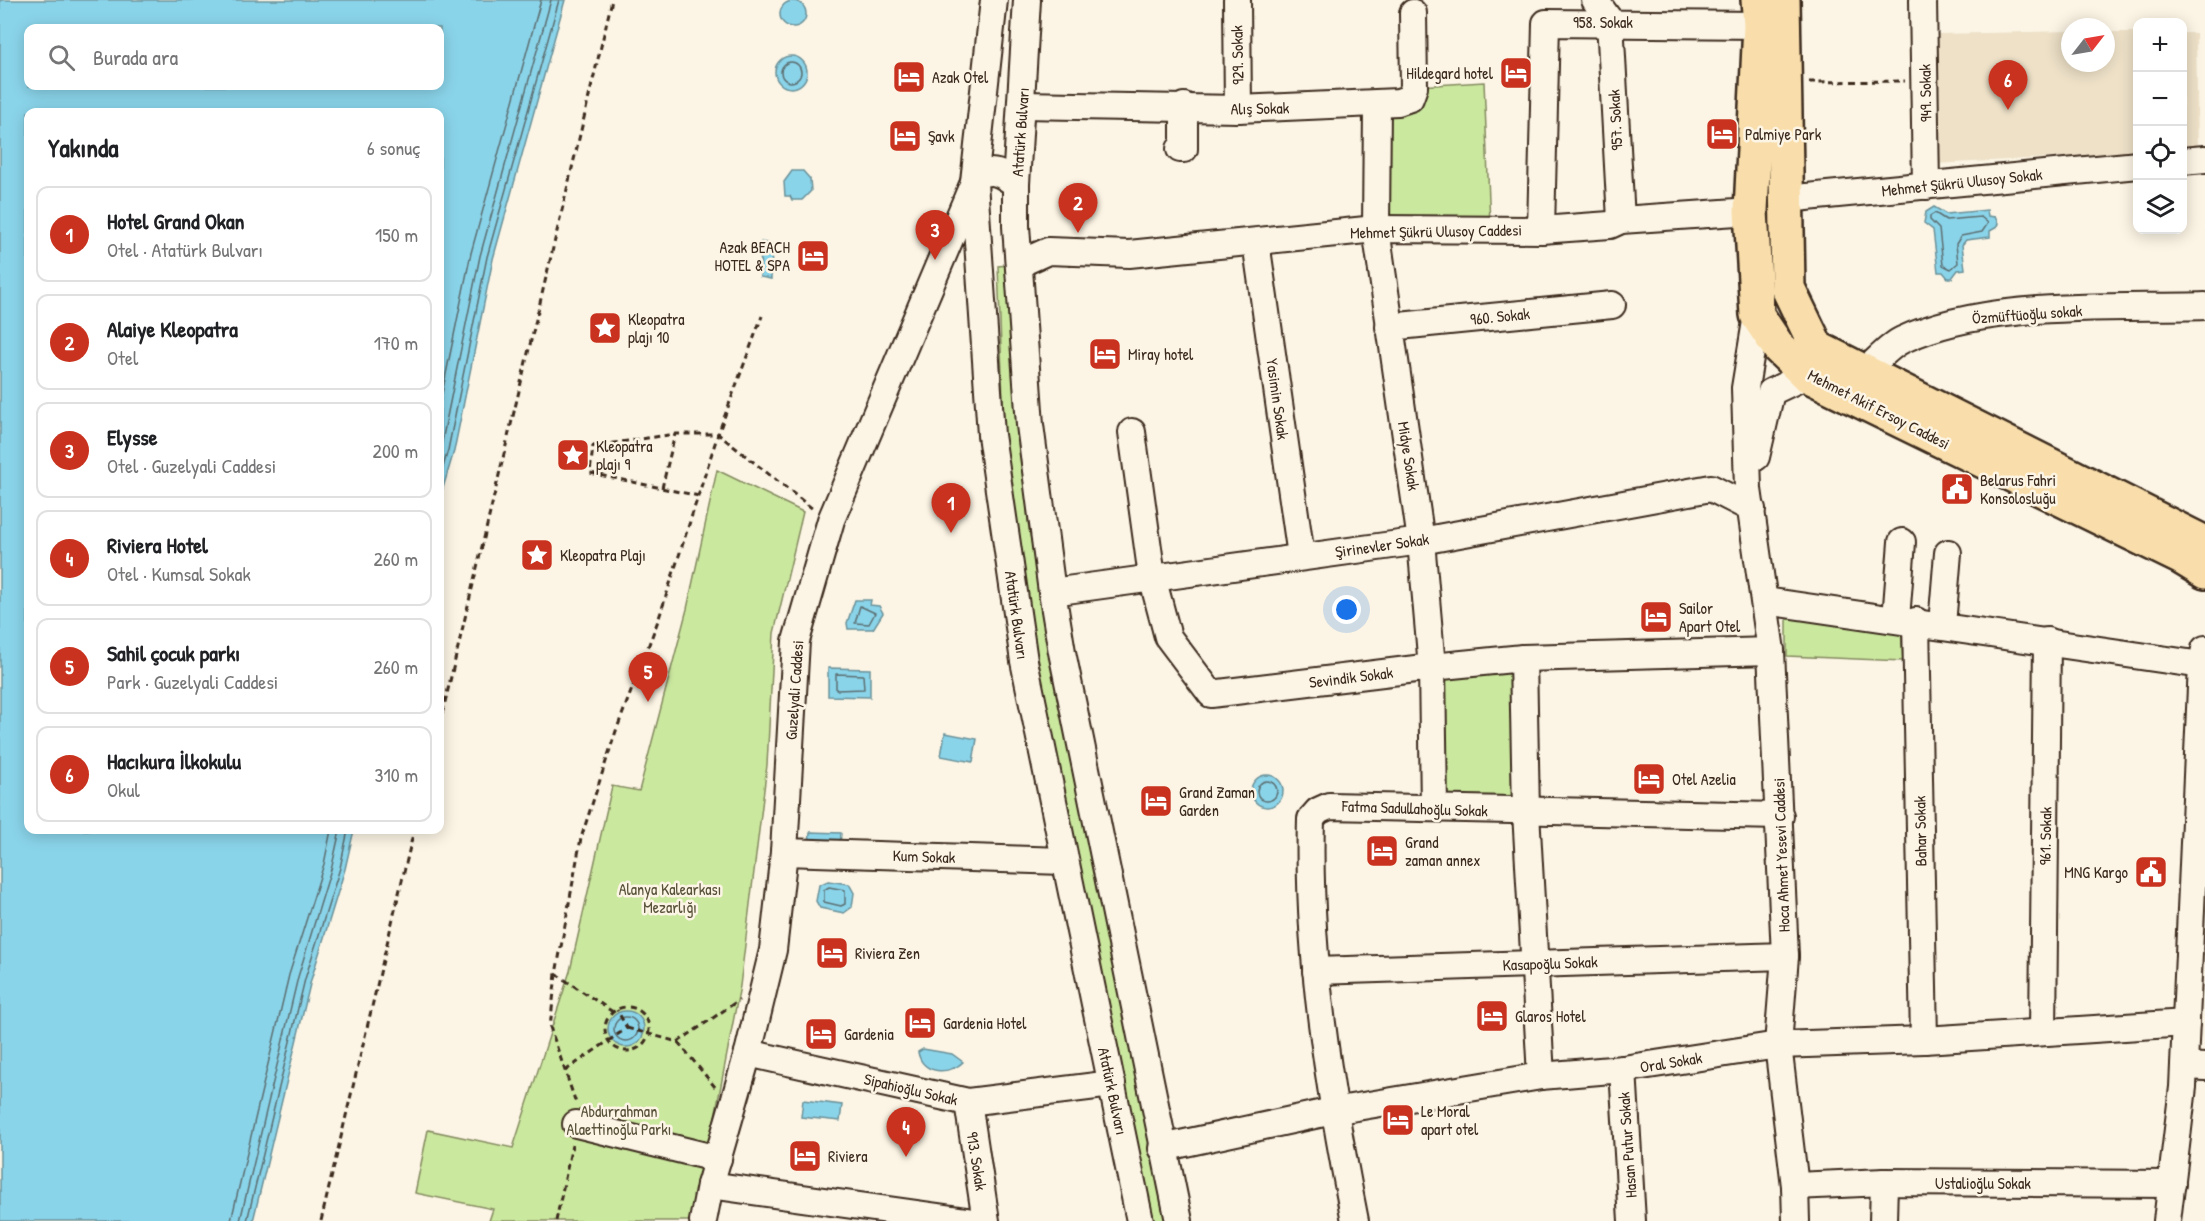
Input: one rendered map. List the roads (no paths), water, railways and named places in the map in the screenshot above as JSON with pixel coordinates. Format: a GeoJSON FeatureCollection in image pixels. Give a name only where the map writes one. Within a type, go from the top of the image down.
{"type":"FeatureCollection","features":[{"type":"Feature","properties":{"kind":"main road","name":"Mehmet Akif Ersoy Caddesi"},"geometry":{"type":"LineString","coordinates":[[1783,0],[1788,288],[1817,348],[2205,543]]}},
{"type":"Feature","properties":{"kind":"main road"},"geometry":{"type":"LineString","coordinates":[[1757,315],[1751,211],[1759,13]]}},
{"type":"Feature","properties":{"kind":"main road","name":"Mehmet Akif Ersoy Caddesi"},"geometry":{"type":"LineString","coordinates":[[1757,315],[1779,348],[1807,375],[2182,558],[2205,572]]}},
{"type":"Feature","properties":{"kind":"street","name":"Atatürk Bulvarı"},"geometry":{"type":"LineString","coordinates":[[994,0],[974,182],[991,435],[1024,661],[1140,1221]]}},
{"type":"Feature","properties":{"kind":"street","name":"Atatürk Bulvarı"},"geometry":{"type":"LineString","coordinates":[[1027,0],[1016,184],[1016,226],[1030,425],[1052,592],[1162,1148],[1179,1221]]}},
{"type":"Feature","properties":{"kind":"street","name":"929. Sokak"},"geometry":{"type":"LineString","coordinates":[[1237,0],[1238,109]]}},
{"type":"Feature","properties":{"kind":"street"},"geometry":{"type":"LineString","coordinates":[[1595,0],[1610,21]]}},
{"type":"Feature","properties":{"kind":"street","name":"949. Sokak"},"geometry":{"type":"LineString","coordinates":[[1923,0],[1926,186]]}},
{"type":"Feature","properties":{"kind":"street","name":"Alış Sokak"},"geometry":{"type":"LineString","coordinates":[[1022,105],[1184,106],[1238,109],[1377,105],[1407,100],[1413,91],[1413,13]]}},
{"type":"Feature","properties":{"kind":"street","name":"958. Sokak"},"geometry":{"type":"LineString","coordinates":[[1541,230],[1546,22],[1759,13]]}},
{"type":"Feature","properties":{"kind":"street","name":"957. Sokak"},"geometry":{"type":"LineString","coordinates":[[1610,21],[1621,219]]}},
{"type":"Feature","properties":{"kind":"street","name":"Midye Sokak"},"geometry":{"type":"LineString","coordinates":[[1377,105],[1376,229],[1421,541],[1432,667],[1434,808]]}},
{"type":"Feature","properties":{"kind":"street"},"geometry":{"type":"LineString","coordinates":[[1180,149],[1185,149],[1184,106]]}},
{"type":"Feature","properties":{"kind":"street"},"geometry":{"type":"LineString","coordinates":[[2187,161],[2205,159]]}},
{"type":"Feature","properties":{"kind":"street","name":"Mehmet Şükrü Ulusoy Sokak"},"geometry":{"type":"LineString","coordinates":[[1786,199],[2133,165]]}},
{"type":"Feature","properties":{"kind":"street"},"geometry":{"type":"LineString","coordinates":[[974,182],[977,175],[993,171],[1002,173],[1016,184]]}},
{"type":"Feature","properties":{"kind":"street","name":"Guzelyali Caddesi"},"geometry":{"type":"LineString","coordinates":[[703,1221],[710,1185],[748,1053],[773,950],[784,852],[796,641],[831,520],[974,182]]}},
{"type":"Feature","properties":{"kind":"street","name":"Mehmet Şükrü Ulusoy Caddesi"},"geometry":{"type":"LineString","coordinates":[[1019,264],[1048,251],[1129,254],[1376,229],[1541,230],[1610,225],[1621,219],[1751,211]]}},
{"type":"Feature","properties":{"kind":"street"},"geometry":{"type":"LineString","coordinates":[[979,231],[998,234],[1016,226],[1048,251]]}},
{"type":"Feature","properties":{"kind":"street","name":"Yasimin Sokak"},"geometry":{"type":"LineString","coordinates":[[1256,242],[1301,556]]}},
{"type":"Feature","properties":{"kind":"street","name":"960. Sokak"},"geometry":{"type":"LineString","coordinates":[[1389,327],[1612,305]]}},
{"type":"Feature","properties":{"kind":"street","name":"Özmüftüoğlu sokak"},"geometry":{"type":"LineString","coordinates":[[1864,372],[1900,340],[1950,321],[2016,312],[2205,306]]}},
{"type":"Feature","properties":{"kind":"street","name":"Hoca Ahmet Yesevi Caddesi"},"geometry":{"type":"LineString","coordinates":[[1757,315],[1745,388],[1747,459],[1750,499],[1771,651],[1785,956],[1778,1045],[1795,1186],[1796,1221]]}},
{"type":"Feature","properties":{"kind":"street","name":"Hoca Ahmet Yesevi Caddesi"},"geometry":{"type":"LineString","coordinates":[[1750,499],[1771,392],[1807,375]]}},
{"type":"Feature","properties":{"kind":"street","name":"Sevindik Sokak"},"geometry":{"type":"LineString","coordinates":[[1132,432],[1152,577],[1168,637],[1211,694],[1523,658],[1771,651]]}},
{"type":"Feature","properties":{"kind":"street","name":"Şirinevler Sokak"},"geometry":{"type":"LineString","coordinates":[[1052,592],[1421,541],[1711,488],[1747,459]]}},
{"type":"Feature","properties":{"kind":"street"},"geometry":{"type":"LineString","coordinates":[[1711,488],[1750,499]]}},
{"type":"Feature","properties":{"kind":"street","name":"Bahar Sokak"},"geometry":{"type":"LineString","coordinates":[[1902,542],[1924,1040]]}},
{"type":"Feature","properties":{"kind":"street"},"geometry":{"type":"LineString","coordinates":[[1942,625],[1948,553]]}},
{"type":"Feature","properties":{"kind":"street"},"geometry":{"type":"LineString","coordinates":[[1765,601],[2047,641],[2203,657],[2186,1023],[2195,1058],[2167,1221]]}},
{"type":"Feature","properties":{"kind":"street","name":"961. Sokak"},"geometry":{"type":"LineString","coordinates":[[2043,1032],[2047,641]]}},
{"type":"Feature","properties":{"kind":"street"},"geometry":{"type":"LineString","coordinates":[[1523,658],[1526,812],[1541,1076]]}},
{"type":"Feature","properties":{"kind":"street","name":"Fatma Sadullahoğlu Sokak"},"geometry":{"type":"LineString","coordinates":[[1355,1221],[1333,1111],[1316,971],[1310,859],[1311,819],[1314,815],[1329,806],[1780,816]]}},
{"type":"Feature","properties":{"kind":"street","name":"Kum Sokak"},"geometry":{"type":"LineString","coordinates":[[784,852],[1064,861]]}},
{"type":"Feature","properties":{"kind":"street","name":"Kasapoğlu Sokak"},"geometry":{"type":"LineString","coordinates":[[1316,971],[1785,956]]}},
{"type":"Feature","properties":{"kind":"street","name":"Oral Sokak"},"geometry":{"type":"LineString","coordinates":[[1162,1148],[1333,1111],[1541,1076],[1623,1069],[1778,1045],[1924,1040],[2186,1023]]}},
{"type":"Feature","properties":{"kind":"street","name":"Sipahioğlu Sokak"},"geometry":{"type":"LineString","coordinates":[[748,1053],[968,1102],[1112,1084]]}},
{"type":"Feature","properties":{"kind":"street","name":"Hasan Putur Sokak"},"geometry":{"type":"LineString","coordinates":[[1623,1069],[1632,1221]]}},
{"type":"Feature","properties":{"kind":"street","name":"913. Sokak"},"geometry":{"type":"LineString","coordinates":[[968,1102],[986,1221]]}},
{"type":"Feature","properties":{"kind":"street"},"geometry":{"type":"LineString","coordinates":[[576,1124],[718,1159]]}},
{"type":"Feature","properties":{"kind":"street"},"geometry":{"type":"LineString","coordinates":[[1883,1221],[1884,1182]]}},
{"type":"Feature","properties":{"kind":"street","name":"Ustalioğlu Sokak"},"geometry":{"type":"LineString","coordinates":[[1795,1186],[1884,1182],[2172,1184]]}},
{"type":"Feature","properties":{"kind":"street"},"geometry":{"type":"LineString","coordinates":[[710,1185],[967,1221]]}},
{"type":"Feature","properties":{"kind":"water"},"geometry":{"type":"Polygon","coordinates":[[[0,0],[565,0],[493,259],[454,451],[444,485],[444,108],[24,108],[24,834],[353,834],[345,869],[311,980],[253,1221],[0,1221],[0,0]]]}},
{"type":"Feature","properties":{"kind":"water"},"geometry":{"type":"Polygon","coordinates":[[[793,1],[802,5],[806,14],[802,23],[793,27],[784,23],[780,14],[784,5],[793,1]]]}},
{"type":"Feature","properties":{"kind":"water"},"geometry":{"type":"Polygon","coordinates":[[[791,56],[802,61],[807,72],[802,83],[791,88],[780,83],[775,72],[780,61],[791,56]]]}},
{"type":"Feature","properties":{"kind":"water"},"geometry":{"type":"Polygon","coordinates":[[[792,171],[803,171],[810,179],[811,191],[802,200],[792,200],[790,196],[785,196],[784,182],[792,171]]]}},
{"type":"Feature","properties":{"kind":"water"},"geometry":{"type":"Polygon","coordinates":[[[1934,207],[1946,214],[1987,210],[1988,216],[1995,217],[1998,223],[1997,227],[1990,231],[1990,237],[1966,240],[1962,245],[1965,269],[1958,270],[1952,278],[1948,278],[1943,272],[1938,272],[1933,230],[1924,223],[1926,212],[1934,207]]]}},
{"type":"Feature","properties":{"kind":"water"},"geometry":{"type":"Polygon","coordinates":[[[761,242],[772,244],[771,279],[760,277],[761,242]]]}},
{"type":"Feature","properties":{"kind":"water"},"geometry":{"type":"Polygon","coordinates":[[[855,600],[871,600],[870,605],[879,606],[883,613],[873,629],[848,629],[847,623],[855,600]]]}},
{"type":"Feature","properties":{"kind":"water"},"geometry":{"type":"Polygon","coordinates":[[[828,668],[870,669],[870,697],[828,696],[828,668]]]}},
{"type":"Feature","properties":{"kind":"water"},"geometry":{"type":"Polygon","coordinates":[[[945,733],[977,739],[973,762],[941,756],[945,733]]]}},
{"type":"Feature","properties":{"kind":"water"},"geometry":{"type":"Polygon","coordinates":[[[1267,775],[1278,780],[1283,791],[1278,802],[1267,807],[1256,802],[1251,791],[1256,780],[1267,775]]]}},
{"type":"Feature","properties":{"kind":"water"},"geometry":{"type":"Polygon","coordinates":[[[810,832],[841,833],[840,846],[809,845],[810,832]]]}},
{"type":"Feature","properties":{"kind":"water"},"geometry":{"type":"Polygon","coordinates":[[[828,881],[849,884],[854,893],[852,907],[844,913],[820,908],[816,901],[819,885],[828,881]]]}},
{"type":"Feature","properties":{"kind":"water"},"geometry":{"type":"Polygon","coordinates":[[[626,1011],[639,1016],[644,1029],[639,1042],[626,1047],[613,1042],[608,1029],[613,1016],[626,1011]]]}},
{"type":"Feature","properties":{"kind":"water"},"geometry":{"type":"Polygon","coordinates":[[[923,1049],[952,1054],[963,1062],[944,1071],[931,1069],[921,1060],[918,1052],[923,1049]]]}},
{"type":"Feature","properties":{"kind":"water"},"geometry":{"type":"Polygon","coordinates":[[[803,1100],[842,1105],[840,1121],[801,1117],[803,1100]]]}},
{"type":"Feature","properties":{"kind":"place","name":"Hildegard hotel"},"geometry":{"type":"Point","coordinates":[1516,73]}},
{"type":"Feature","properties":{"kind":"place","name":"Azak Otel"},"geometry":{"type":"Point","coordinates":[909,77]}},
{"type":"Feature","properties":{"kind":"place","name":"Hacıkura İlkokulu"},"geometry":{"type":"Point","coordinates":[2008,110]}},
{"type":"Feature","properties":{"kind":"place","name":"Palmiye Park"},"geometry":{"type":"Point","coordinates":[1722,134]}},
{"type":"Feature","properties":{"kind":"place","name":"Şavk"},"geometry":{"type":"Point","coordinates":[905,136]}},
{"type":"Feature","properties":{"kind":"place","name":"Alaiye Kleopatra"},"geometry":{"type":"Point","coordinates":[1078,233]}},
{"type":"Feature","properties":{"kind":"place","name":"Azak BEACH HOTEL & SPA"},"geometry":{"type":"Point","coordinates":[813,256]}},
{"type":"Feature","properties":{"kind":"place","name":"Elysse"},"geometry":{"type":"Point","coordinates":[935,260]}},
{"type":"Feature","properties":{"kind":"place","name":"Kleopatra plajı 10"},"geometry":{"type":"Point","coordinates":[605,328]}},
{"type":"Feature","properties":{"kind":"place","name":"Miray hotel"},"geometry":{"type":"Point","coordinates":[1105,354]}},
{"type":"Feature","properties":{"kind":"place","name":"Kleopatra plajı 9"},"geometry":{"type":"Point","coordinates":[573,455]}},
{"type":"Feature","properties":{"kind":"place","name":"Belarus Fahri Konsolosluğu"},"geometry":{"type":"Point","coordinates":[1957,489]}},
{"type":"Feature","properties":{"kind":"place","name":"Hotel Grand Okan"},"geometry":{"type":"Point","coordinates":[951,533]}},
{"type":"Feature","properties":{"kind":"place","name":"Kleopatra Plajı"},"geometry":{"type":"Point","coordinates":[537,555]}},
{"type":"Feature","properties":{"kind":"place","name":"Sailor Apart Otel"},"geometry":{"type":"Point","coordinates":[1656,617]}},
{"type":"Feature","properties":{"kind":"place","name":"Sahil çocuk parkı"},"geometry":{"type":"Point","coordinates":[648,702]}},
{"type":"Feature","properties":{"kind":"place","name":"Otel Azelia"},"geometry":{"type":"Point","coordinates":[1649,779]}},
{"type":"Feature","properties":{"kind":"place","name":"Grand Zaman Garden"},"geometry":{"type":"Point","coordinates":[1156,801]}},
{"type":"Feature","properties":{"kind":"place","name":"Grand zaman annex"},"geometry":{"type":"Point","coordinates":[1382,851]}},
{"type":"Feature","properties":{"kind":"place","name":"MNG Kargo"},"geometry":{"type":"Point","coordinates":[2151,872]}},
{"type":"Feature","properties":{"kind":"place","name":"Riviera Zen"},"geometry":{"type":"Point","coordinates":[832,953]}},
{"type":"Feature","properties":{"kind":"place","name":"Glaros Hotel"},"geometry":{"type":"Point","coordinates":[1492,1016]}},
{"type":"Feature","properties":{"kind":"place","name":"Gardenia Hotel"},"geometry":{"type":"Point","coordinates":[920,1023]}},
{"type":"Feature","properties":{"kind":"place","name":"Gardenia"},"geometry":{"type":"Point","coordinates":[821,1034]}},
{"type":"Feature","properties":{"kind":"place","name":"Le Moral apart otel"},"geometry":{"type":"Point","coordinates":[1398,1120]}},
{"type":"Feature","properties":{"kind":"place","name":"Riviera"},"geometry":{"type":"Point","coordinates":[805,1156]}},
{"type":"Feature","properties":{"kind":"place","name":"Riviera Hotel"},"geometry":{"type":"Point","coordinates":[906,1157]}},
{"type":"Feature","properties":{"kind":"park label","name":"Alanya Kalearkası Mezarlığı"},"geometry":{"type":"Point","coordinates":[670,898]}},
{"type":"Feature","properties":{"kind":"park label","name":"Abdurrahman Alaettinoğlu Parkı"},"geometry":{"type":"Point","coordinates":[619,1120]}}]}
